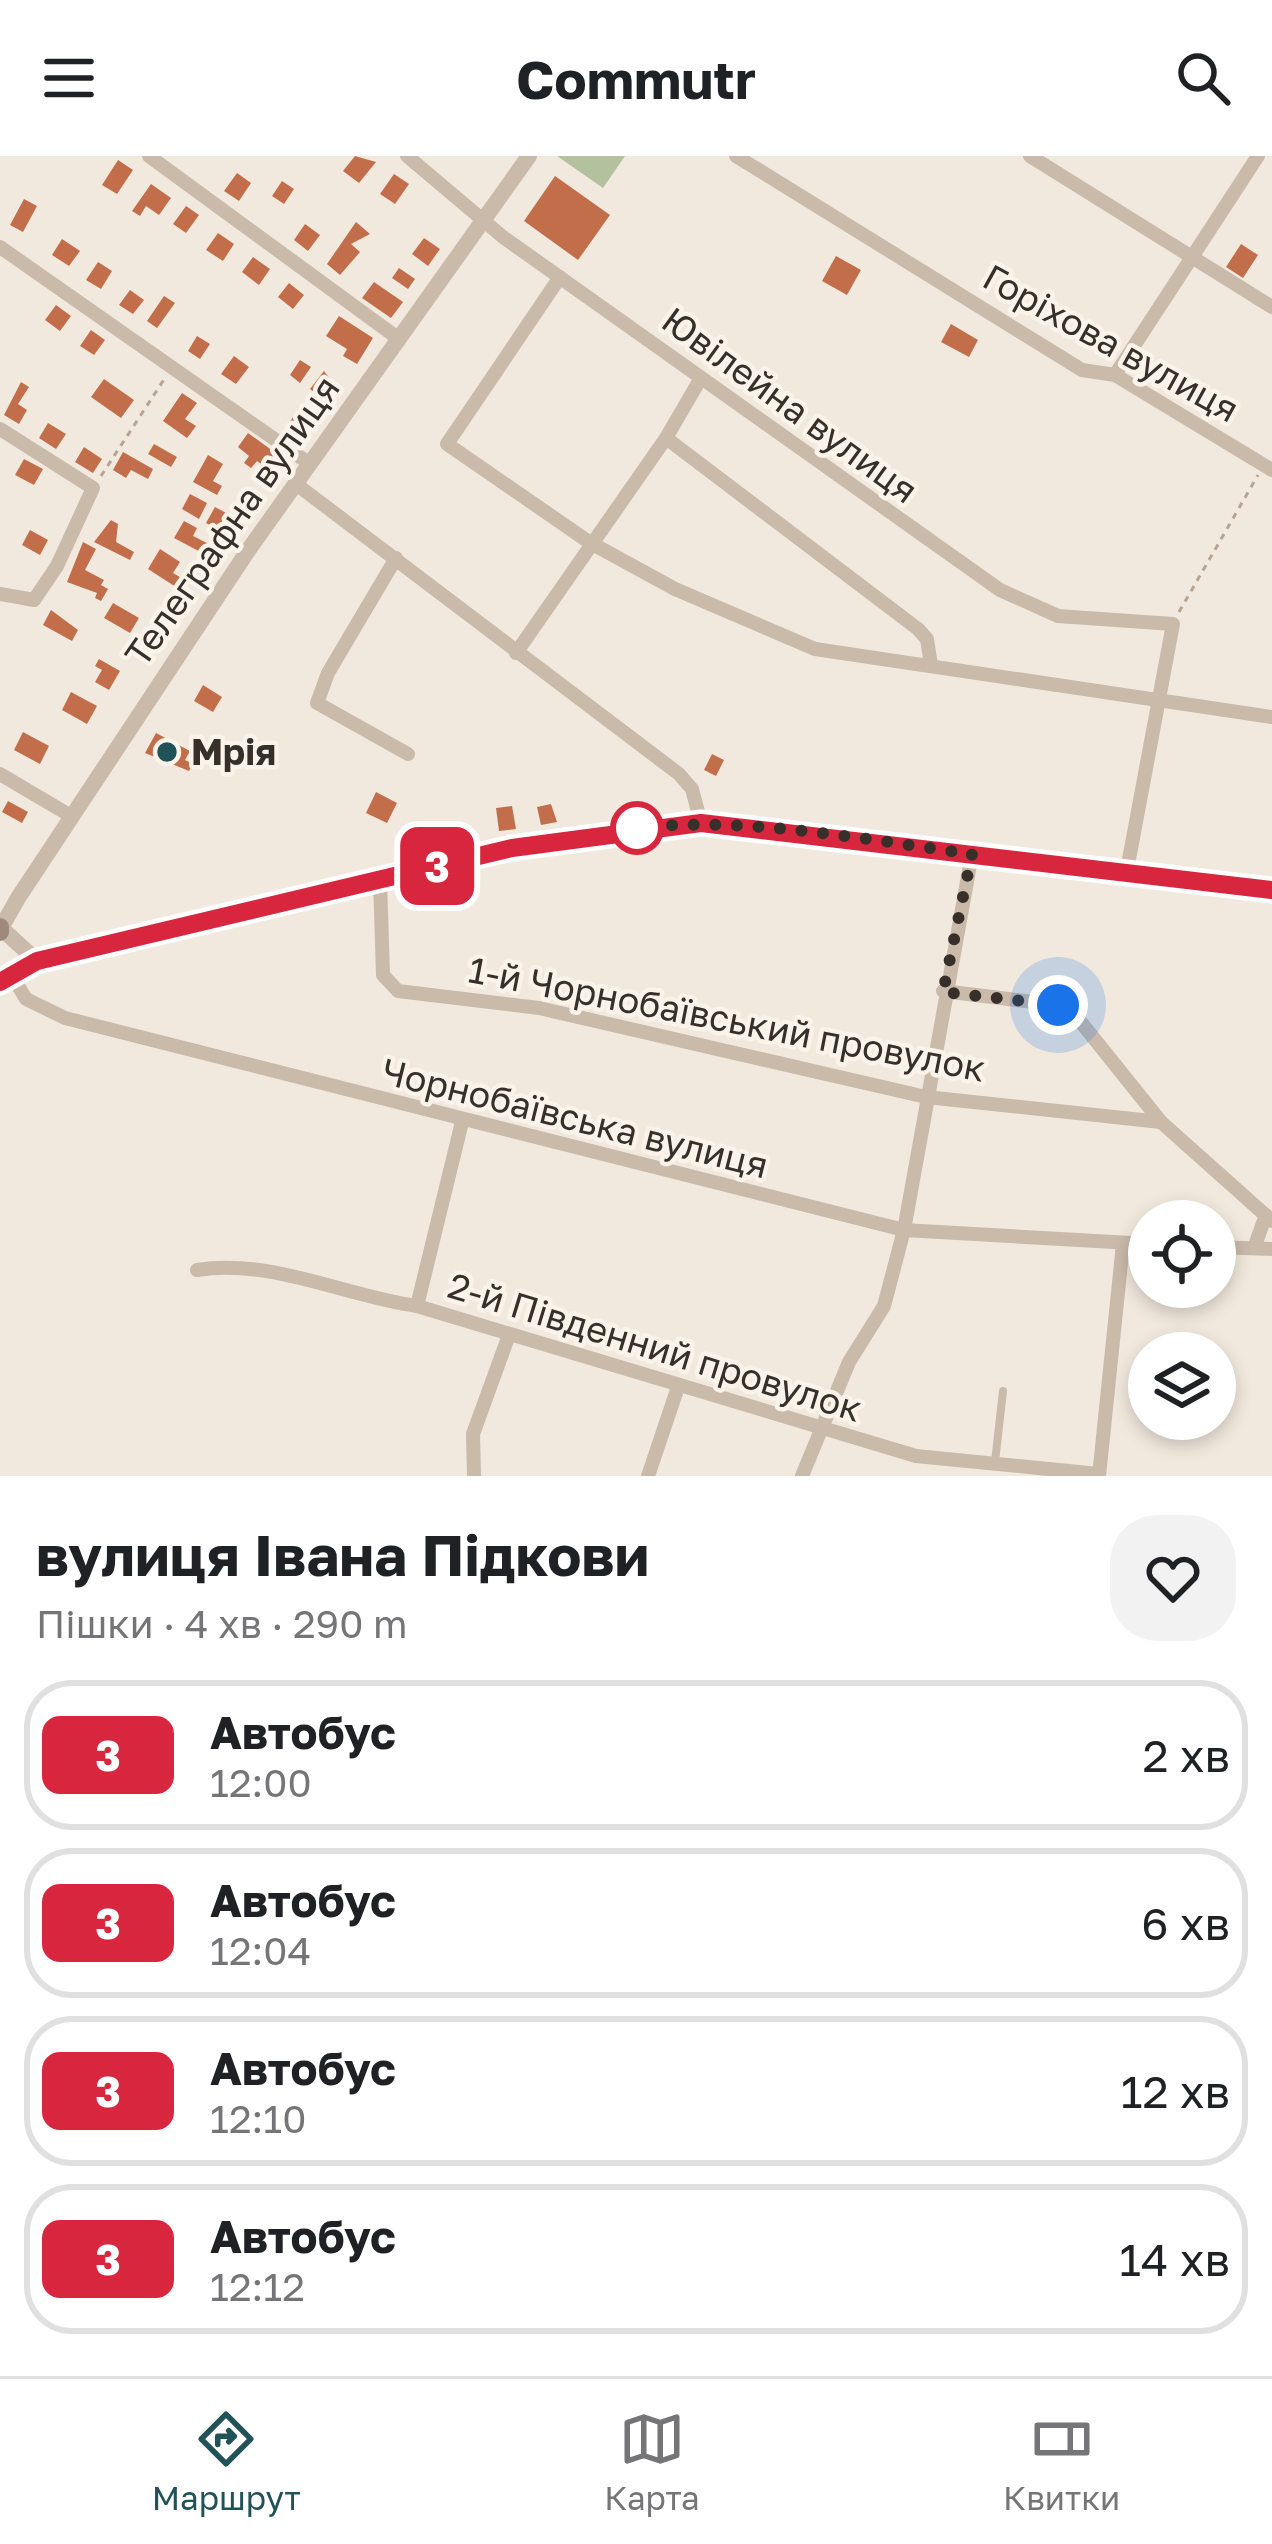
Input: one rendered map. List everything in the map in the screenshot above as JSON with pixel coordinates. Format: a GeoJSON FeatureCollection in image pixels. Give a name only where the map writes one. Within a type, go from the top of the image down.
{"type":"FeatureCollection","features":[{"type":"Feature","properties":{"kind":"street"},"geometry":{"type":"LineString","coordinates":[[149,156],[399,339]]}},
{"type":"Feature","properties":{"kind":"street","name":"Ювілейна вулиця"},"geometry":{"type":"LineString","coordinates":[[406,156],[560,277],[1000,590],[1058,616],[1173,624]]}},
{"type":"Feature","properties":{"kind":"street","name":"Телеграфна вулиця"},"geometry":{"type":"LineString","coordinates":[[0,929],[296,484],[529,156]]}},
{"type":"Feature","properties":{"kind":"street","name":"Горіхова вулиця"},"geometry":{"type":"LineString","coordinates":[[736,156],[1082,370],[1115,375],[1269,463]]}},
{"type":"Feature","properties":{"kind":"street"},"geometry":{"type":"LineString","coordinates":[[1030,156],[1272,307]]}},
{"type":"Feature","properties":{"kind":"street"},"geometry":{"type":"LineString","coordinates":[[1115,375],[1258,156]]}},
{"type":"Feature","properties":{"kind":"street"},"geometry":{"type":"LineString","coordinates":[[0,247],[310,464]]}},
{"type":"Feature","properties":{"kind":"street"},"geometry":{"type":"LineString","coordinates":[[560,277],[447,444],[589,542],[675,590],[815,649],[1272,717]]}},
{"type":"Feature","properties":{"kind":"street"},"geometry":{"type":"LineString","coordinates":[[516,653],[589,542],[666,438],[701,378]]}},
{"type":"Feature","properties":{"kind":"street"},"geometry":{"type":"LineString","coordinates":[[0,429],[94,488],[57,566],[34,600],[0,594]]}},
{"type":"Feature","properties":{"kind":"street"},"geometry":{"type":"LineString","coordinates":[[666,438],[918,629],[927,639],[931,664]]}},
{"type":"Feature","properties":{"kind":"street"},"geometry":{"type":"LineString","coordinates":[[296,484],[679,774],[692,789],[701,823]]}},
{"type":"Feature","properties":{"kind":"street"},"geometry":{"type":"LineString","coordinates":[[395,558],[328,673],[316,703],[408,754]]}},
{"type":"Feature","properties":{"kind":"street"},"geometry":{"type":"LineString","coordinates":[[1126,870],[1173,624]]}},
{"type":"Feature","properties":{"kind":"street"},"geometry":{"type":"LineString","coordinates":[[0,774],[71,816]]}},
{"type":"Feature","properties":{"kind":"street"},"geometry":{"type":"LineString","coordinates":[[6,978],[37,961],[584,834],[701,823],[1272,890]]}},
{"type":"Feature","properties":{"kind":"street"},"geometry":{"type":"LineString","coordinates":[[802,1476],[849,1362],[884,1306],[904,1230],[943,992],[972,854]]}},
{"type":"Feature","properties":{"kind":"street","name":"1-й Чорнобаївський провулок"},"geometry":{"type":"LineString","coordinates":[[380,880],[383,975],[398,991],[539,1008],[926,1097],[1161,1122]]}},
{"type":"Feature","properties":{"kind":"street"},"geometry":{"type":"LineString","coordinates":[[0,929],[37,961]]}},
{"type":"Feature","properties":{"kind":"street","name":"Чорнобаївська вулиця"},"geometry":{"type":"LineString","coordinates":[[6,978],[26,999],[65,1018],[904,1230],[1128,1244]]}},
{"type":"Feature","properties":{"kind":"street"},"geometry":{"type":"LineString","coordinates":[[943,992],[1058,1005],[1076,1016],[1161,1122],[1269,1218],[1254,1248]]}},
{"type":"Feature","properties":{"kind":"street"},"geometry":{"type":"LineString","coordinates":[[417,1306],[462,1122]]}},
{"type":"Feature","properties":{"kind":"street"},"geometry":{"type":"LineString","coordinates":[[1099,1475],[1123,1244]]}},
{"type":"Feature","properties":{"kind":"street"},"geometry":{"type":"LineString","coordinates":[[1236,1248],[1272,1249]]}},
{"type":"Feature","properties":{"kind":"street","name":"2-й Південний провулок"},"geometry":{"type":"LineString","coordinates":[[197,1270],[260,1268],[358,1298],[417,1306],[821,1432],[916,1456],[1099,1475]]}},
{"type":"Feature","properties":{"kind":"street"},"geometry":{"type":"LineString","coordinates":[[474,1476],[473,1433],[509,1335]]}},
{"type":"Feature","properties":{"kind":"street"},"geometry":{"type":"LineString","coordinates":[[648,1476],[678,1387]]}},
{"type":"Feature","properties":{"kind":"street"},"geometry":{"type":"LineString","coordinates":[[912,1476],[916,1456]]}},
{"type":"Feature","properties":{"kind":"street"},"geometry":{"type":"LineString","coordinates":[[950,1476],[966,1461]]}},
{"type":"Feature","properties":{"kind":"lane"},"geometry":{"type":"LineString","coordinates":[[994,1463],[1003,1391]]}},
{"type":"Feature","properties":{"kind":"path"},"geometry":{"type":"LineString","coordinates":[[94,488],[173,367]]}},
{"type":"Feature","properties":{"kind":"path"},"geometry":{"type":"LineString","coordinates":[[1173,624],[1269,463]]}},
{"type":"Feature","properties":{"kind":"green space"},"geometry":{"type":"Polygon","coordinates":[[[557,156],[625,156],[603,188],[557,156]]]}},
{"type":"Feature","properties":{"kind":"building"},"geometry":{"type":"Polygon","coordinates":[[[355,156],[376,162],[359,183],[343,171],[355,156]]]}},
{"type":"Feature","properties":{"kind":"building"},"geometry":{"type":"Polygon","coordinates":[[[118,160],[133,170],[117,194],[102,185],[118,160]]]}},
{"type":"Feature","properties":{"kind":"building"},"geometry":{"type":"Polygon","coordinates":[[[237,173],[251,183],[239,201],[224,191],[237,173]]]}},
{"type":"Feature","properties":{"kind":"building"},"geometry":{"type":"Polygon","coordinates":[[[394,174],[409,184],[395,204],[380,194],[394,174]]]}},
{"type":"Feature","properties":{"kind":"building"},"geometry":{"type":"Polygon","coordinates":[[[555,176],[610,215],[578,260],[524,221],[555,176]]]}},
{"type":"Feature","properties":{"kind":"building"},"geometry":{"type":"Polygon","coordinates":[[[282,181],[294,189],[284,204],[272,196],[282,181]]]}},
{"type":"Feature","properties":{"kind":"building"},"geometry":{"type":"Polygon","coordinates":[[[151,184],[171,198],[159,215],[146,206],[140,216],[132,211],[151,184]]]}},
{"type":"Feature","properties":{"kind":"building"},"geometry":{"type":"Polygon","coordinates":[[[24,199],[37,206],[23,232],[10,225],[24,199]]]}},
{"type":"Feature","properties":{"kind":"building"},"geometry":{"type":"Polygon","coordinates":[[[186,206],[199,215],[186,233],[173,224],[186,206]]]}},
{"type":"Feature","properties":{"kind":"building"},"geometry":{"type":"Polygon","coordinates":[[[356,222],[370,234],[351,244],[360,252],[340,275],[327,264],[356,222]]]}},
{"type":"Feature","properties":{"kind":"building"},"geometry":{"type":"Polygon","coordinates":[[[305,224],[320,235],[308,251],[294,240],[305,224]]]}},
{"type":"Feature","properties":{"kind":"building"},"geometry":{"type":"Polygon","coordinates":[[[218,233],[234,244],[223,261],[206,250],[218,233]]]}},
{"type":"Feature","properties":{"kind":"building"},"geometry":{"type":"Polygon","coordinates":[[[424,238],[440,249],[428,266],[412,254],[424,238]]]}},
{"type":"Feature","properties":{"kind":"building"},"geometry":{"type":"Polygon","coordinates":[[[62,239],[80,251],[69,266],[52,255],[62,239]]]}},
{"type":"Feature","properties":{"kind":"building"},"geometry":{"type":"Polygon","coordinates":[[[1241,244],[1258,255],[1243,278],[1226,267],[1241,244]]]}},
{"type":"Feature","properties":{"kind":"building"},"geometry":{"type":"Polygon","coordinates":[[[836,256],[861,270],[847,295],[822,281],[836,256]]]}},
{"type":"Feature","properties":{"kind":"building"},"geometry":{"type":"Polygon","coordinates":[[[253,257],[270,269],[259,285],[242,272],[253,257]]]}},
{"type":"Feature","properties":{"kind":"building"},"geometry":{"type":"Polygon","coordinates":[[[98,262],[112,271],[101,289],[86,280],[98,262]]]}},
{"type":"Feature","properties":{"kind":"building"},"geometry":{"type":"Polygon","coordinates":[[[399,268],[415,279],[408,289],[392,278],[399,268]]]}},
{"type":"Feature","properties":{"kind":"building"},"geometry":{"type":"Polygon","coordinates":[[[374,282],[403,302],[391,318],[362,298],[374,282]]]}},
{"type":"Feature","properties":{"kind":"building"},"geometry":{"type":"Polygon","coordinates":[[[289,283],[304,295],[293,309],[278,297],[289,283]]]}},
{"type":"Feature","properties":{"kind":"building"},"geometry":{"type":"Polygon","coordinates":[[[130,290],[144,300],[133,314],[119,305],[130,290]]]}},
{"type":"Feature","properties":{"kind":"building"},"geometry":{"type":"Polygon","coordinates":[[[164,296],[175,303],[157,328],[147,321],[164,296]]]}},
{"type":"Feature","properties":{"kind":"building"},"geometry":{"type":"Polygon","coordinates":[[[56,305],[71,316],[60,331],[45,320],[56,305]]]}},
{"type":"Feature","properties":{"kind":"building"},"geometry":{"type":"Polygon","coordinates":[[[339,316],[373,338],[357,364],[343,356],[347,349],[326,336],[339,316]]]}},
{"type":"Feature","properties":{"kind":"building"},"geometry":{"type":"Polygon","coordinates":[[[951,324],[978,340],[969,357],[941,342],[951,324]]]}},
{"type":"Feature","properties":{"kind":"building"},"geometry":{"type":"Polygon","coordinates":[[[91,330],[105,340],[94,355],[80,346],[91,330]]]}},
{"type":"Feature","properties":{"kind":"building"},"geometry":{"type":"Polygon","coordinates":[[[197,336],[210,344],[200,359],[188,351],[197,336]]]}},
{"type":"Feature","properties":{"kind":"building"},"geometry":{"type":"Polygon","coordinates":[[[234,356],[249,367],[236,384],[221,374],[234,356]]]}},
{"type":"Feature","properties":{"kind":"building"},"geometry":{"type":"Polygon","coordinates":[[[300,360],[311,367],[300,383],[290,375],[300,360]]]}},
{"type":"Feature","properties":{"kind":"building"},"geometry":{"type":"Polygon","coordinates":[[[324,371],[337,388],[327,402],[310,389],[324,371]]]}},
{"type":"Feature","properties":{"kind":"building"},"geometry":{"type":"Polygon","coordinates":[[[104,379],[134,400],[121,418],[91,397],[104,379]]]}},
{"type":"Feature","properties":{"kind":"building"},"geometry":{"type":"Polygon","coordinates":[[[21,382],[29,387],[18,404],[27,410],[19,424],[4,415],[21,382]]]}},
{"type":"Feature","properties":{"kind":"building"},"geometry":{"type":"Polygon","coordinates":[[[182,393],[197,403],[185,419],[196,426],[187,438],[163,421],[182,393]]]}},
{"type":"Feature","properties":{"kind":"building"},"geometry":{"type":"Polygon","coordinates":[[[309,409],[318,415],[305,434],[289,423],[298,410],[305,414],[309,409]]]}},
{"type":"Feature","properties":{"kind":"building"},"geometry":{"type":"Polygon","coordinates":[[[48,423],[66,434],[56,449],[39,438],[48,423]]]}},
{"type":"Feature","properties":{"kind":"building"},"geometry":{"type":"Polygon","coordinates":[[[248,433],[284,459],[274,473],[257,461],[251,468],[244,463],[249,456],[238,447],[248,433]]]}},
{"type":"Feature","properties":{"kind":"building"},"geometry":{"type":"Polygon","coordinates":[[[154,444],[177,457],[171,467],[148,454],[154,444]]]}},
{"type":"Feature","properties":{"kind":"building"},"geometry":{"type":"Polygon","coordinates":[[[84,447],[102,459],[93,473],[75,462],[84,447]]]}},
{"type":"Feature","properties":{"kind":"building"},"geometry":{"type":"Polygon","coordinates":[[[123,452],[153,469],[148,479],[131,470],[126,478],[113,470],[123,452]]]}},
{"type":"Feature","properties":{"kind":"building"},"geometry":{"type":"Polygon","coordinates":[[[208,455],[223,464],[213,481],[222,486],[217,495],[193,482],[208,455]]]}},
{"type":"Feature","properties":{"kind":"building"},"geometry":{"type":"Polygon","coordinates":[[[24,459],[43,469],[34,485],[15,475],[24,459]]]}},
{"type":"Feature","properties":{"kind":"building"},"geometry":{"type":"Polygon","coordinates":[[[190,494],[207,503],[199,519],[182,509],[190,494]]]}},
{"type":"Feature","properties":{"kind":"building"},"geometry":{"type":"Polygon","coordinates":[[[215,507],[230,515],[221,531],[206,523],[215,507]]]}},
{"type":"Feature","properties":{"kind":"building"},"geometry":{"type":"Polygon","coordinates":[[[111,520],[118,524],[116,542],[134,552],[130,560],[94,542],[111,520]]]}},
{"type":"Feature","properties":{"kind":"building"},"geometry":{"type":"Polygon","coordinates":[[[184,521],[197,528],[193,536],[213,546],[208,556],[174,538],[184,521]]]}},
{"type":"Feature","properties":{"kind":"building"},"geometry":{"type":"Polygon","coordinates":[[[30,530],[48,540],[40,555],[22,545],[30,530]]]}},
{"type":"Feature","properties":{"kind":"building"},"geometry":{"type":"Polygon","coordinates":[[[83,542],[96,549],[85,570],[104,580],[101,585],[108,589],[101,601],[95,598],[97,593],[67,582],[83,542]]]}},
{"type":"Feature","properties":{"kind":"building"},"geometry":{"type":"Polygon","coordinates":[[[160,549],[180,562],[173,573],[185,580],[179,589],[148,569],[160,549]]]}},
{"type":"Feature","properties":{"kind":"building"},"geometry":{"type":"Polygon","coordinates":[[[113,603],[139,618],[130,633],[104,618],[113,603]]]}},
{"type":"Feature","properties":{"kind":"building"},"geometry":{"type":"Polygon","coordinates":[[[51,610],[78,630],[72,641],[43,625],[51,610]]]}},
{"type":"Feature","properties":{"kind":"building"},"geometry":{"type":"Polygon","coordinates":[[[99,659],[120,671],[109,690],[95,682],[102,670],[95,666],[99,659]]]}},
{"type":"Feature","properties":{"kind":"building"},"geometry":{"type":"Polygon","coordinates":[[[203,685],[222,697],[213,712],[194,701],[203,685]]]}},
{"type":"Feature","properties":{"kind":"building"},"geometry":{"type":"Polygon","coordinates":[[[71,692],[97,706],[87,724],[62,710],[71,692]]]}},
{"type":"Feature","properties":{"kind":"building"},"geometry":{"type":"Polygon","coordinates":[[[23,732],[49,746],[40,764],[14,750],[23,732]]]}},
{"type":"Feature","properties":{"kind":"building","name":"Мрія"},"geometry":{"type":"Polygon","coordinates":[[[156,733],[190,751],[185,760],[193,764],[189,771],[145,753],[156,733]]]}},
{"type":"Feature","properties":{"kind":"building"},"geometry":{"type":"Polygon","coordinates":[[[712,754],[724,760],[716,776],[704,770],[712,754]]]}},
{"type":"Feature","properties":{"kind":"building"},"geometry":{"type":"Polygon","coordinates":[[[376,792],[397,803],[387,823],[366,813],[376,792]]]}},
{"type":"Feature","properties":{"kind":"building"},"geometry":{"type":"Polygon","coordinates":[[[8,801],[28,812],[22,823],[2,812],[8,801]]]}},
{"type":"Feature","properties":{"kind":"building"},"geometry":{"type":"Polygon","coordinates":[[[551,804],[557,822],[541,825],[537,807],[551,804]]]}},
{"type":"Feature","properties":{"kind":"building"},"geometry":{"type":"Polygon","coordinates":[[[512,806],[516,829],[499,831],[496,808],[512,806]]]}},
{"type":"Feature","properties":{"kind":"bus line","name":"3"},"geometry":{"type":"LineString","coordinates":[[0,982],[37,961],[512,848],[653,826],[759,826],[1272,890]]}},
{"type":"Feature","properties":{"kind":"place","name":"Мрія"},"geometry":{"type":"Point","coordinates":[167,752]}},
{"type":"Feature","properties":{"kind":"route"},"geometry":{"type":"LineString","coordinates":[[637,828],[633,828],[701,823],[759,826],[972,854],[943,992],[1058,1005]]}}]}
